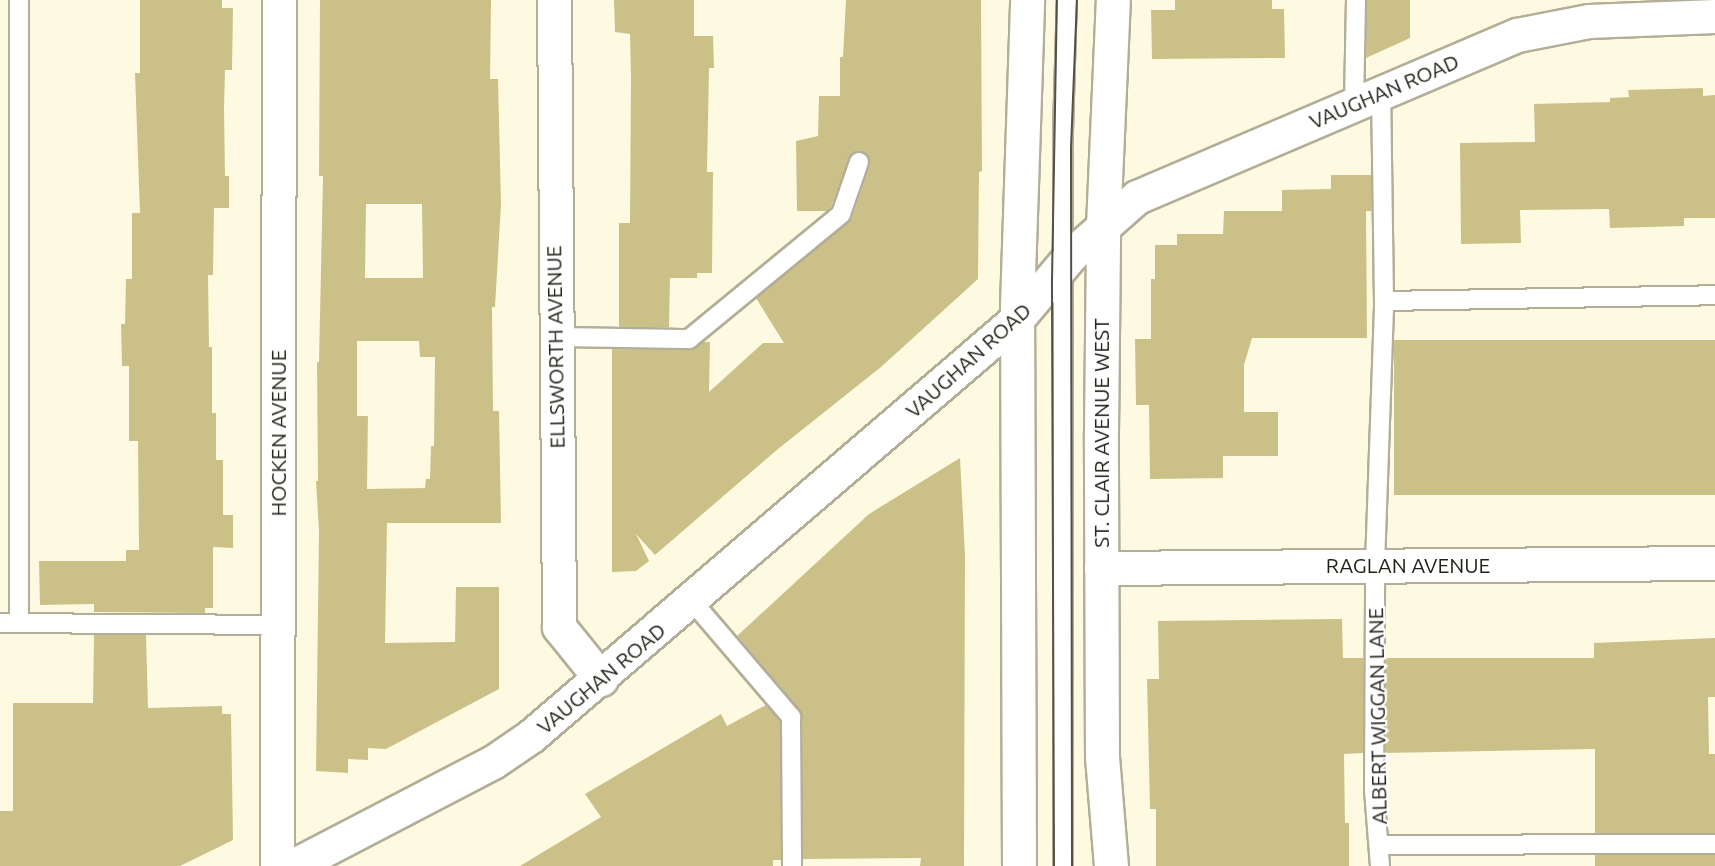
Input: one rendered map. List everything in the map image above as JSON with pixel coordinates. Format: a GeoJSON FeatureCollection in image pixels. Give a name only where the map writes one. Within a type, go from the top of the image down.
{"type":"FeatureCollection","features":[{"type":"Feature","properties":{"kind":"street","name":"HOCKEN AVENUE"},"geometry":{"type":"LineString","coordinates":[[277,866],[279,0]]}},
{"type":"Feature","properties":{"kind":"street","name":"ELLSWORTH AVENUE"},"geometry":{"type":"LineString","coordinates":[[554,0],[559,627],[601,679]]}},
{"type":"Feature","properties":{"kind":"street"},"geometry":{"type":"LineString","coordinates":[[1019,866],[1017,319],[1027,0]]}},
{"type":"Feature","properties":{"kind":"street","name":"ST. CLAIR AVENUE WEST"},"geometry":{"type":"LineString","coordinates":[[1111,866],[1102,757],[1101,568],[1103,226],[1113,0]]}},
{"type":"Feature","properties":{"kind":"street","name":"VAUGHAN ROAD"},"geometry":{"type":"LineString","coordinates":[[293,866],[493,762],[531,736],[692,601],[1017,319],[1063,266],[1103,226],[1137,197],[1518,35],[1558,25],[1624,18],[1715,16]]}},
{"type":"Feature","properties":{"kind":"street","name":"RAGLAN AVENUE"},"geometry":{"type":"LineString","coordinates":[[1101,568],[1715,563]]}},
{"type":"Feature","properties":{"kind":"lane"},"geometry":{"type":"LineString","coordinates":[[19,0],[19,622]]}},
{"type":"Feature","properties":{"kind":"lane"},"geometry":{"type":"LineString","coordinates":[[1063,866],[1063,266],[1067,0]]}},
{"type":"Feature","properties":{"kind":"lane","name":"ALBERT WIGGAN LANE"},"geometry":{"type":"LineString","coordinates":[[1356,0],[1367,98],[1384,301],[1375,565],[1374,790],[1380,866]]}},
{"type":"Feature","properties":{"kind":"lane"},"geometry":{"type":"LineString","coordinates":[[555,337],[689,339],[841,214],[859,162]]}},
{"type":"Feature","properties":{"kind":"lane"},"geometry":{"type":"LineString","coordinates":[[1384,301],[1715,295]]}},
{"type":"Feature","properties":{"kind":"lane"},"geometry":{"type":"LineString","coordinates":[[692,601],[790,717],[792,866]]}},
{"type":"Feature","properties":{"kind":"lane"},"geometry":{"type":"LineString","coordinates":[[0,623],[278,625]]}},
{"type":"Feature","properties":{"kind":"lane"},"geometry":{"type":"LineString","coordinates":[[1380,845],[1715,844]]}},
{"type":"Feature","properties":{"kind":"building"},"geometry":{"type":"Polygon","coordinates":[[[140,0],[222,0],[222,8],[233,8],[232,70],[225,70],[224,108],[225,176],[229,176],[229,208],[214,208],[213,275],[208,275],[209,347],[212,347],[212,413],[216,413],[216,460],[223,460],[223,515],[233,515],[233,548],[213,547],[213,608],[205,608],[205,613],[94,612],[94,604],[40,605],[39,561],[126,561],[126,550],[139,550],[138,441],[129,441],[129,366],[122,366],[121,324],[125,324],[126,279],[132,279],[132,213],[140,213],[135,73],[140,73],[140,0]]]}},
{"type":"Feature","properties":{"kind":"building"},"geometry":{"type":"Polygon","coordinates":[[[320,0],[491,0],[490,79],[498,79],[501,204],[495,307],[492,307],[493,411],[499,411],[501,523],[387,523],[385,643],[455,642],[456,587],[499,587],[499,689],[386,749],[368,748],[368,760],[348,759],[348,773],[316,771],[319,531],[316,481],[318,481],[317,362],[319,362],[323,176],[319,176],[320,0]],[[366,204],[365,278],[423,278],[422,204],[366,204]],[[357,341],[357,416],[368,416],[367,489],[425,488],[426,479],[430,479],[431,446],[434,446],[435,357],[420,357],[419,341],[357,341]]]}},
{"type":"Feature","properties":{"kind":"building"},"geometry":{"type":"Polygon","coordinates":[[[614,0],[694,0],[694,36],[713,36],[714,68],[709,68],[707,172],[713,172],[712,273],[697,273],[697,278],[670,278],[669,327],[619,327],[619,223],[630,223],[631,77],[630,34],[615,32],[614,0]]]}},
{"type":"Feature","properties":{"kind":"building"},"geometry":{"type":"Polygon","coordinates":[[[846,0],[981,0],[982,171],[979,172],[978,279],[881,367],[778,449],[655,555],[636,534],[649,561],[636,571],[612,572],[612,349],[689,350],[703,342],[710,342],[709,392],[763,343],[784,343],[756,298],[852,218],[870,165],[868,155],[862,151],[852,153],[849,158],[831,207],[827,211],[797,211],[796,141],[818,136],[819,96],[840,96],[840,57],[843,57],[846,0]]]}},
{"type":"Feature","properties":{"kind":"building"},"geometry":{"type":"Polygon","coordinates":[[[1175,0],[1272,0],[1272,9],[1284,9],[1285,58],[1152,59],[1151,10],[1175,10],[1175,0]]]}},
{"type":"Feature","properties":{"kind":"building"},"geometry":{"type":"Polygon","coordinates":[[[1367,0],[1410,0],[1410,38],[1366,58],[1367,0]]]}},
{"type":"Feature","properties":{"kind":"building"},"geometry":{"type":"Polygon","coordinates":[[[1703,88],[1703,96],[1715,95],[1715,218],[1684,218],[1684,226],[1610,228],[1609,209],[1520,210],[1521,243],[1461,244],[1460,143],[1535,142],[1534,104],[1610,102],[1610,98],[1629,97],[1628,90],[1703,88]]]}},
{"type":"Feature","properties":{"kind":"building"},"geometry":{"type":"Polygon","coordinates":[[[1331,175],[1371,175],[1371,211],[1366,211],[1367,338],[1252,338],[1244,365],[1244,412],[1278,412],[1278,456],[1223,456],[1223,478],[1150,479],[1149,405],[1136,405],[1135,339],[1151,339],[1151,279],[1155,279],[1155,245],[1177,245],[1177,234],[1223,234],[1224,211],[1282,211],[1282,190],[1331,189],[1331,175]]]}},
{"type":"Feature","properties":{"kind":"building"},"geometry":{"type":"Polygon","coordinates":[[[1394,340],[1715,340],[1715,495],[1394,495],[1394,340]]]}},
{"type":"Feature","properties":{"kind":"building"},"geometry":{"type":"Polygon","coordinates":[[[960,458],[965,555],[964,866],[920,866],[921,858],[803,859],[802,716],[800,710],[737,636],[869,514],[960,458]]]}},
{"type":"Feature","properties":{"kind":"building"},"geometry":{"type":"Polygon","coordinates":[[[1342,619],[1343,658],[1363,658],[1363,753],[1344,754],[1345,823],[1349,823],[1349,866],[1156,866],[1156,809],[1150,809],[1147,679],[1159,679],[1158,621],[1342,619]]]}},
{"type":"Feature","properties":{"kind":"building"},"geometry":{"type":"Polygon","coordinates":[[[94,635],[146,635],[148,708],[222,706],[222,714],[231,714],[233,840],[180,866],[0,866],[0,811],[13,811],[13,703],[93,703],[94,635]]]}},
{"type":"Feature","properties":{"kind":"building"},"geometry":{"type":"Polygon","coordinates":[[[1715,638],[1715,697],[1708,697],[1709,754],[1715,754],[1715,833],[1595,833],[1595,749],[1385,753],[1386,658],[1594,658],[1594,643],[1715,638]]]}},
{"type":"Feature","properties":{"kind":"building"},"geometry":{"type":"Polygon","coordinates":[[[766,705],[780,721],[781,860],[773,860],[773,866],[520,866],[601,817],[585,794],[721,714],[727,726],[766,705]]]}},
{"type":"Feature","properties":{"kind":"building"},"geometry":{"type":"Polygon","coordinates":[[[1595,855],[1715,855],[1715,866],[1595,866],[1595,855]]]}},
{"type":"Feature","properties":{"kind":"tram line"},"geometry":{"type":"LineString","coordinates":[[1054,866],[1052,280],[1057,0]]}},
{"type":"Feature","properties":{"kind":"tram line"},"geometry":{"type":"LineString","coordinates":[[1072,866],[1071,148],[1077,0]]}}]}
